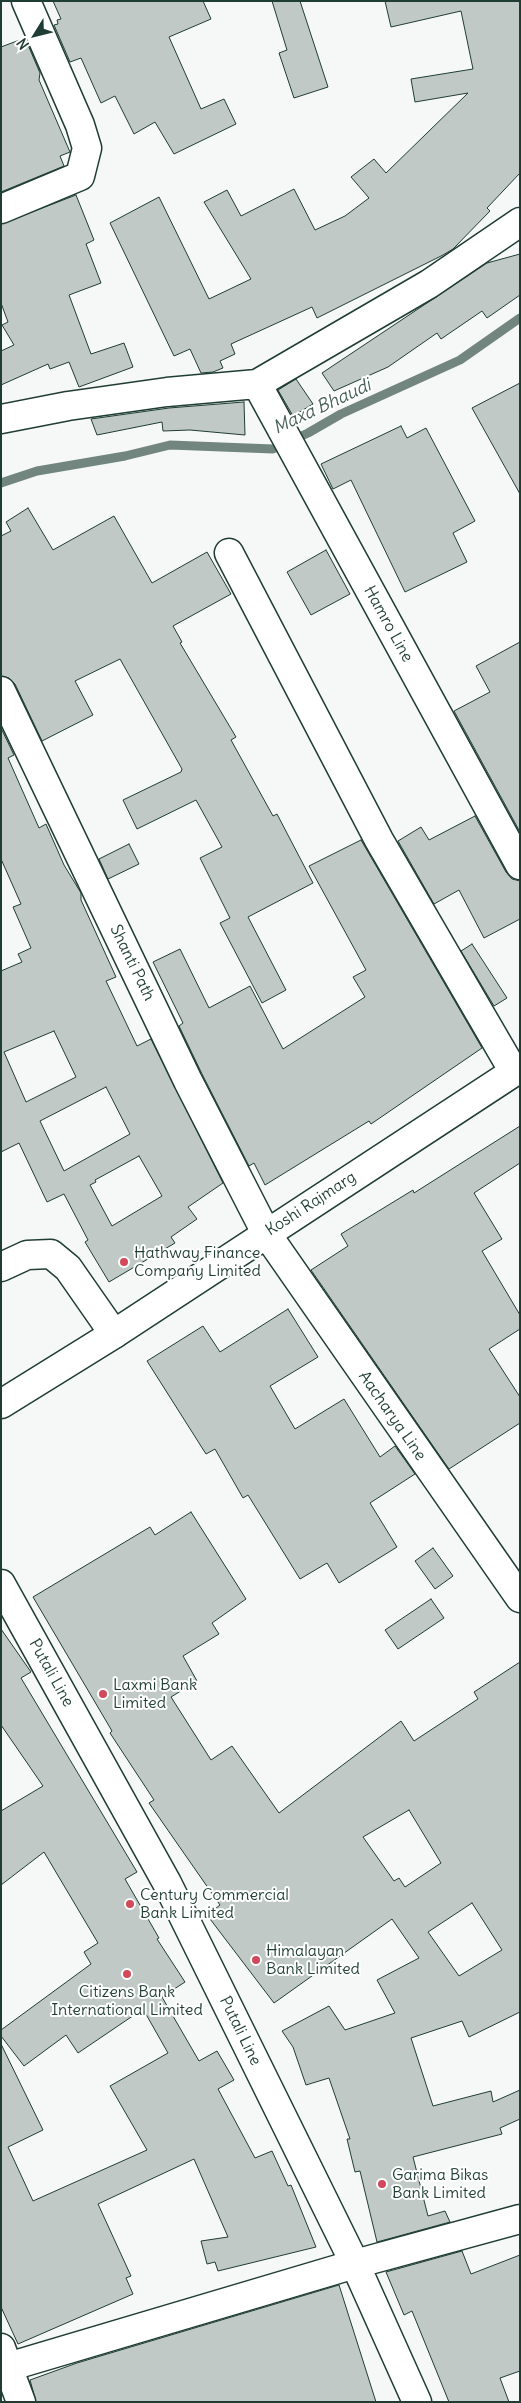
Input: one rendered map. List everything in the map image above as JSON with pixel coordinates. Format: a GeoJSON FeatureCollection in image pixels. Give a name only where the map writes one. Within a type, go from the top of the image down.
{"type":"FeatureCollection","features":[{"type":"Feature","properties":{"kind":"street"},"geometry":{"type":"LineString","coordinates":[[1,209],[80,176],[87,148],[80,124],[26,1]]}},
{"type":"Feature","properties":{"kind":"street"},"geometry":{"type":"LineString","coordinates":[[1,420],[68,406],[167,392],[257,384],[429,284],[520,222]]}},
{"type":"Feature","properties":{"kind":"street","name":"Hamro Line"},"geometry":{"type":"LineString","coordinates":[[257,384],[520,865]]}},
{"type":"Feature","properties":{"kind":"street"},"geometry":{"type":"LineString","coordinates":[[230,553],[379,840],[517,1070]]}},
{"type":"Feature","properties":{"kind":"street","name":"Shanti Path"},"geometry":{"type":"LineString","coordinates":[[1,691],[188,1082],[266,1234]]}},
{"type":"Feature","properties":{"kind":"street","name":"Koshi Rajmarg"},"geometry":{"type":"LineString","coordinates":[[1,1404],[114,1334],[517,1070]]}},
{"type":"Feature","properties":{"kind":"street","name":"Aacharya Line"},"geometry":{"type":"LineString","coordinates":[[266,1234],[520,1598]]}},
{"type":"Feature","properties":{"kind":"street"},"geometry":{"type":"LineString","coordinates":[[1,1267],[27,1255],[50,1254],[68,1268],[114,1334]]}},
{"type":"Feature","properties":{"kind":"street","name":"Putali Line"},"geometry":{"type":"LineString","coordinates":[[3,1587],[167,1882],[355,2264],[416,2402]]}},
{"type":"Feature","properties":{"kind":"street"},"geometry":{"type":"LineString","coordinates":[[21,2402],[4,2361],[520,2219]]}},
{"type":"Feature","properties":{"kind":"building"},"geometry":{"type":"Polygon","coordinates":[[[53,1],[203,1],[211,19],[169,37],[201,109],[224,99],[236,124],[174,154],[155,122],[134,134],[115,96],[101,103],[81,58],[70,62],[54,25],[58,24],[57,20],[61,19],[53,1]]]}},
{"type":"Feature","properties":{"kind":"building"},"geometry":{"type":"Polygon","coordinates":[[[272,1],[300,1],[328,87],[294,98],[279,53],[287,50],[272,1]]]}},
{"type":"Feature","properties":{"kind":"building"},"geometry":{"type":"Polygon","coordinates":[[[385,1],[520,1],[520,173],[487,208],[490,211],[453,249],[317,318],[312,307],[231,344],[235,354],[220,361],[223,368],[213,372],[201,373],[190,349],[174,356],[110,223],[159,197],[209,299],[251,279],[204,202],[227,190],[241,216],[294,189],[315,230],[345,216],[369,198],[351,177],[374,159],[386,173],[468,93],[415,102],[411,79],[473,69],[461,11],[391,27],[385,1]]]}},
{"type":"Feature","properties":{"kind":"building"},"geometry":{"type":"Polygon","coordinates":[[[25,38],[40,73],[39,80],[70,152],[60,156],[64,166],[1,192],[1,47],[25,38]]]}},
{"type":"Feature","properties":{"kind":"building"},"geometry":{"type":"Polygon","coordinates":[[[76,195],[94,240],[86,244],[101,283],[69,295],[91,354],[124,343],[133,367],[79,387],[69,362],[50,369],[48,364],[1,385],[1,351],[14,345],[2,325],[8,322],[1,303],[1,224],[76,195]]]}},
{"type":"Feature","properties":{"kind":"building"},"geometry":{"type":"Polygon","coordinates":[[[520,254],[520,295],[487,318],[482,311],[441,339],[437,333],[388,367],[334,391],[322,373],[487,263],[520,254]]]}},
{"type":"Feature","properties":{"kind":"building"},"geometry":{"type":"Polygon","coordinates":[[[296,379],[313,404],[293,416],[278,390],[296,379]]]}},
{"type":"Feature","properties":{"kind":"building"},"geometry":{"type":"Polygon","coordinates":[[[520,383],[520,494],[472,408],[520,383]]]}},
{"type":"Feature","properties":{"kind":"building"},"geometry":{"type":"Polygon","coordinates":[[[244,402],[245,435],[190,430],[163,431],[162,422],[97,435],[91,419],[169,408],[244,402]]]}},
{"type":"Feature","properties":{"kind":"building"},"geometry":{"type":"Polygon","coordinates":[[[401,426],[407,438],[426,428],[475,521],[453,533],[467,562],[405,592],[351,480],[333,489],[321,464],[401,426]]]}},
{"type":"Feature","properties":{"kind":"building"},"geometry":{"type":"Polygon","coordinates":[[[28,508],[53,550],[114,516],[152,583],[207,552],[231,594],[173,626],[182,642],[180,643],[236,737],[231,740],[273,816],[277,814],[313,883],[248,917],[286,990],[262,1003],[220,923],[230,918],[200,858],[222,847],[196,800],[137,829],[123,800],[181,772],[182,769],[120,659],[75,681],[93,715],[42,741],[15,684],[9,678],[1,676],[1,536],[11,531],[6,522],[28,508]]]}},
{"type":"Feature","properties":{"kind":"building"},"geometry":{"type":"Polygon","coordinates":[[[326,550],[350,594],[311,615],[287,572],[326,550]]]}},
{"type":"Feature","properties":{"kind":"building"},"geometry":{"type":"Polygon","coordinates":[[[520,642],[520,832],[454,711],[490,692],[476,666],[520,642]]]}},
{"type":"Feature","properties":{"kind":"building"},"geometry":{"type":"Polygon","coordinates":[[[1,728],[14,755],[8,758],[39,828],[46,824],[64,865],[81,893],[81,900],[116,977],[106,981],[137,1046],[151,1039],[223,1183],[188,1207],[197,1219],[171,1237],[175,1243],[109,1282],[85,1242],[88,1240],[64,1194],[47,1202],[19,1143],[1,1152],[1,971],[22,962],[18,954],[31,948],[13,907],[21,904],[1,859],[1,728]],[[54,1031],[4,1052],[26,1102],[76,1077],[54,1031]],[[106,1087],[40,1121],[64,1171],[130,1134],[106,1087]],[[139,1156],[95,1180],[96,1182],[90,1185],[112,1226],[162,1196],[139,1156]]]}},
{"type":"Feature","properties":{"kind":"building"},"geometry":{"type":"Polygon","coordinates":[[[475,816],[506,872],[512,879],[520,881],[520,919],[484,938],[459,890],[434,904],[398,841],[421,827],[429,840],[475,816]]]}},
{"type":"Feature","properties":{"kind":"building"},"geometry":{"type":"Polygon","coordinates":[[[361,840],[482,1048],[371,1124],[369,1121],[265,1185],[254,1163],[249,1166],[202,1074],[179,1026],[183,1023],[153,962],[180,949],[209,1008],[250,986],[283,1049],[365,997],[353,977],[366,970],[309,866],[361,840]]]}},
{"type":"Feature","properties":{"kind":"building"},"geometry":{"type":"Polygon","coordinates":[[[129,844],[139,864],[108,879],[99,859],[129,844]]]}},
{"type":"Feature","properties":{"kind":"building"},"geometry":{"type":"Polygon","coordinates":[[[472,944],[507,998],[494,1006],[461,951],[472,944]]]}},
{"type":"Feature","properties":{"kind":"building"},"geometry":{"type":"Polygon","coordinates":[[[520,1126],[520,1163],[474,1193],[502,1239],[482,1251],[520,1315],[520,1329],[489,1349],[520,1397],[520,1423],[449,1469],[311,1270],[348,1246],[341,1234],[413,1190],[414,1193],[520,1126]]]}},
{"type":"Feature","properties":{"kind":"building"},"geometry":{"type":"Polygon","coordinates":[[[288,1309],[318,1357],[270,1386],[295,1429],[344,1399],[380,1457],[395,1446],[415,1474],[370,1503],[397,1547],[339,1583],[327,1563],[300,1579],[248,1495],[243,1498],[215,1449],[206,1454],[147,1361],[203,1326],[220,1352],[288,1309]]]}},
{"type":"Feature","properties":{"kind":"building"},"geometry":{"type":"Polygon","coordinates":[[[191,1512],[246,1599],[212,1623],[219,1634],[183,1656],[197,1681],[171,1697],[211,1760],[232,1746],[279,1813],[401,1721],[414,1741],[478,1699],[474,1692],[520,1662],[520,2012],[469,2037],[462,2021],[411,2038],[433,2106],[491,2091],[493,2102],[520,2090],[520,2119],[500,2128],[502,2134],[413,2157],[428,2216],[445,2211],[450,2222],[377,2242],[360,2171],[355,2172],[347,2139],[350,2139],[329,2078],[306,2085],[293,2047],[282,2031],[329,2006],[345,2030],[395,2013],[377,1980],[419,1958],[392,1919],[274,2003],[207,1915],[220,1905],[149,1803],[154,1800],[110,1733],[112,1731],[33,1597],[150,1527],[155,1535],[191,1512]],[[409,1810],[363,1837],[394,1881],[399,1878],[405,1887],[441,1863],[409,1810]],[[472,1903],[428,1932],[459,1976],[502,1950],[472,1903]]]}},
{"type":"Feature","properties":{"kind":"building"},"geometry":{"type":"Polygon","coordinates":[[[433,1548],[453,1576],[435,1589],[415,1561],[433,1548]]]}},
{"type":"Feature","properties":{"kind":"building"},"geometry":{"type":"Polygon","coordinates":[[[431,1599],[444,1618],[398,1649],[385,1630],[431,1599]]]}},
{"type":"Feature","properties":{"kind":"building"},"geometry":{"type":"Polygon","coordinates":[[[1,1629],[31,1672],[21,1678],[137,1872],[125,1879],[159,1938],[157,1939],[185,1982],[162,1997],[199,2061],[217,2051],[234,2080],[218,2089],[255,2158],[272,2151],[288,2186],[291,2185],[316,2247],[218,2271],[215,2262],[207,2264],[201,2241],[228,2237],[194,2159],[98,2204],[131,2276],[126,2278],[133,2294],[18,2344],[1,2307],[1,2044],[43,2130],[8,2147],[33,2201],[147,2150],[110,2086],[168,2053],[143,2009],[78,2053],[66,2035],[24,2066],[1,2036],[1,2030],[91,1964],[84,1952],[98,1943],[44,1852],[1,1885],[1,1811],[43,1786],[1,1725],[1,1629]]]}},
{"type":"Feature","properties":{"kind":"building"},"geometry":{"type":"Polygon","coordinates":[[[462,2251],[471,2274],[520,2255],[520,2371],[500,2378],[509,2402],[449,2402],[412,2311],[404,2315],[386,2272],[462,2251]]]}},
{"type":"Feature","properties":{"kind":"building"},"geometry":{"type":"Polygon","coordinates":[[[339,2285],[376,2402],[36,2402],[30,2380],[77,2363],[339,2285]]]}},
{"type":"Feature","properties":{"kind":"waterway","name":"Maxa Bhaudi"},"geometry":{"type":"LineString","coordinates":[[1,483],[37,471],[125,456],[170,445],[273,449],[308,433],[341,414],[460,360],[520,318]]}},
{"type":"Feature","properties":{"kind":"place","name":"Hathway Finance Company Limited"},"geometry":{"type":"Point","coordinates":[124,1262]}},
{"type":"Feature","properties":{"kind":"place","name":"Laxmi Bank Limited"},"geometry":{"type":"Point","coordinates":[103,1694]}},
{"type":"Feature","properties":{"kind":"place","name":"Century Commercial Bank Limited"},"geometry":{"type":"Point","coordinates":[130,1904]}},
{"type":"Feature","properties":{"kind":"place","name":"Himalayan Bank Limited"},"geometry":{"type":"Point","coordinates":[256,1960]}},
{"type":"Feature","properties":{"kind":"place","name":"Citizens Bank International Limited"},"geometry":{"type":"Point","coordinates":[127,1974]}},
{"type":"Feature","properties":{"kind":"place","name":"Garima Bikas Bank Limited"},"geometry":{"type":"Point","coordinates":[382,2184]}}]}
